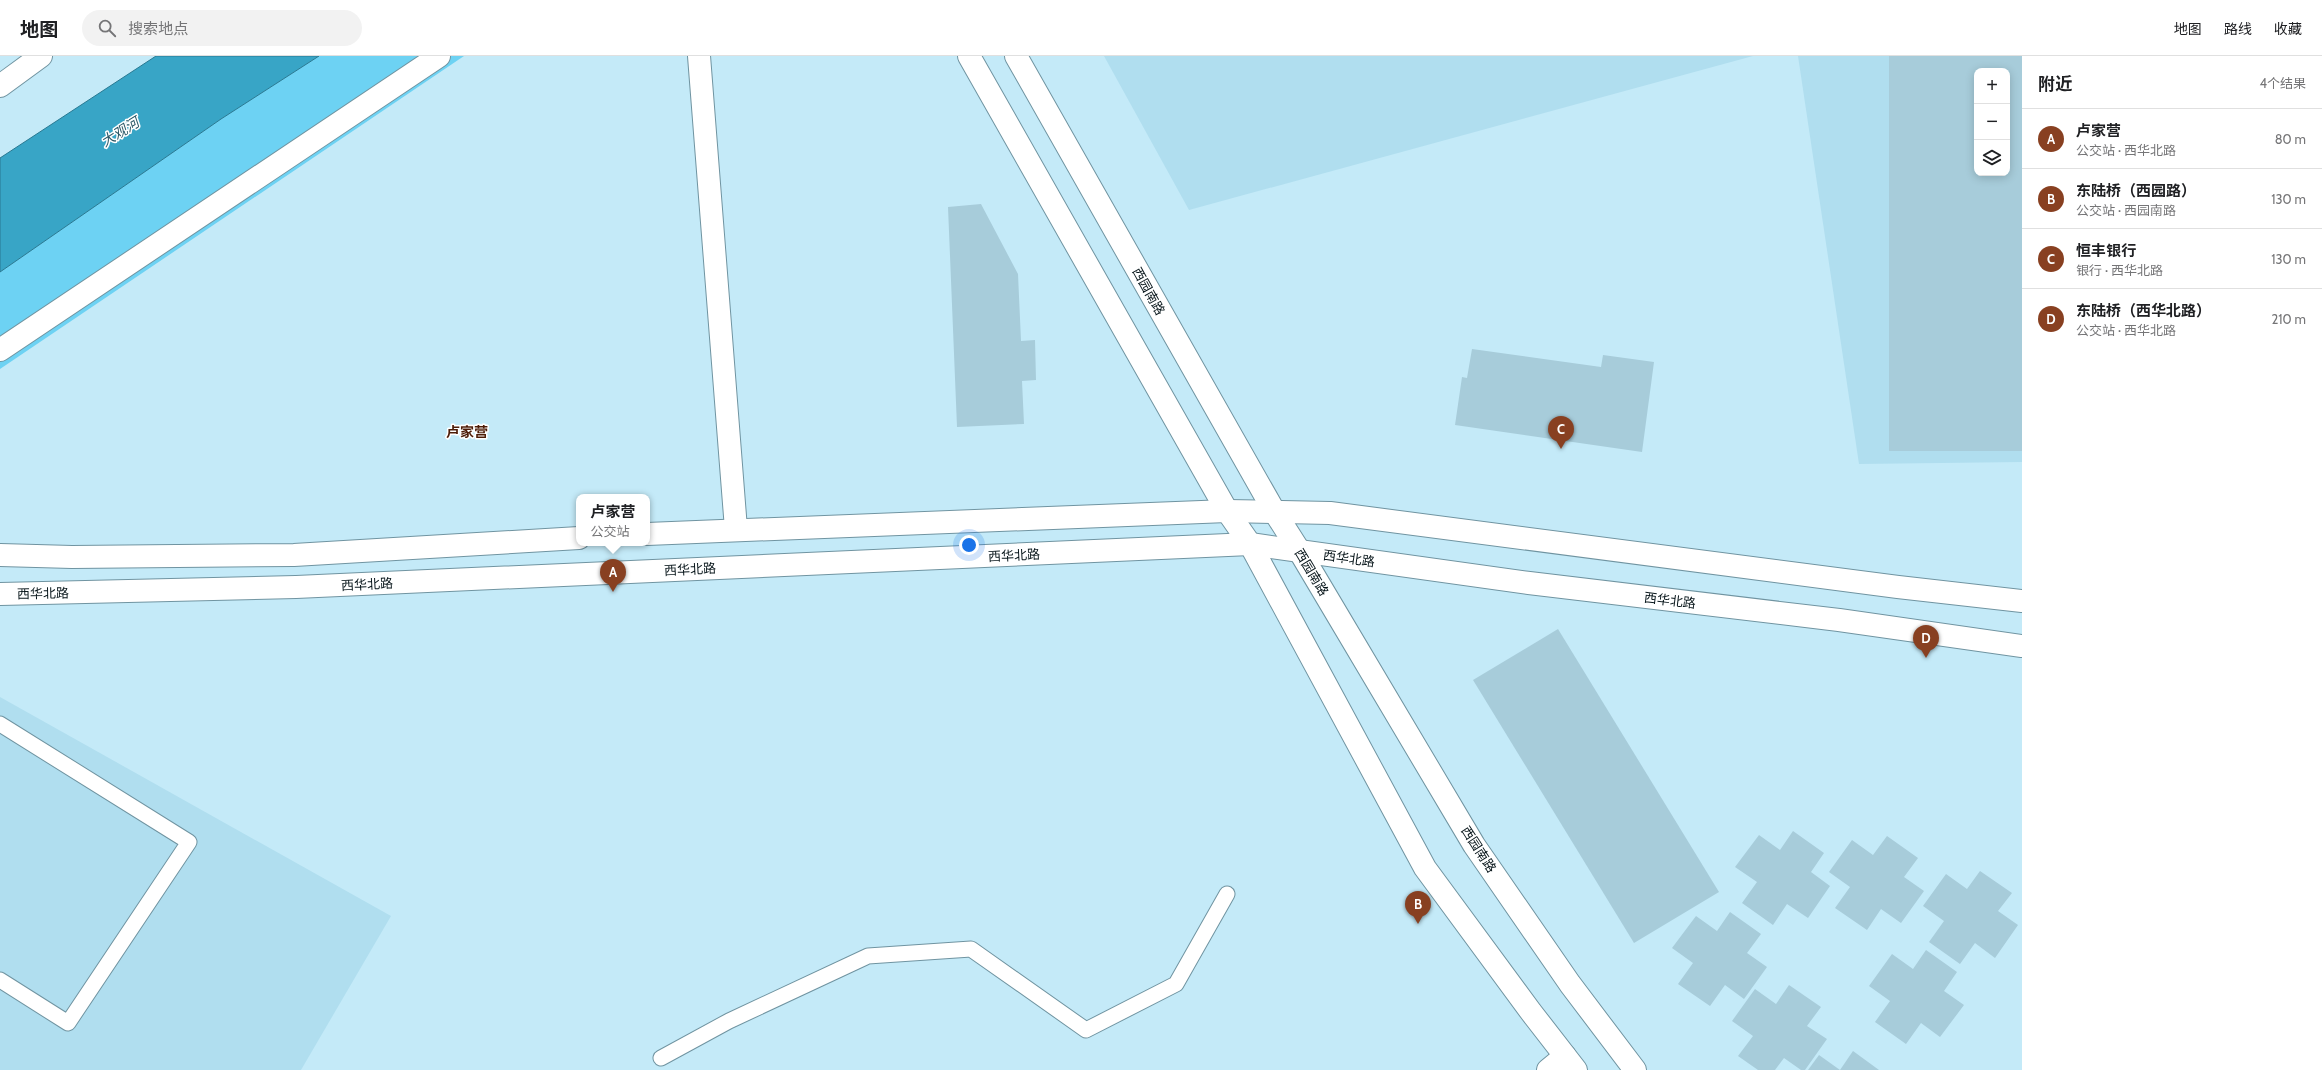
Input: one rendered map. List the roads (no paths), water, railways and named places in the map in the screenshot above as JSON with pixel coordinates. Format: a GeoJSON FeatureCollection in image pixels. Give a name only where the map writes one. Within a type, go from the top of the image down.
{"type":"FeatureCollection","features":[{"type":"Feature","properties":{"kind":"street"},"geometry":{"type":"LineString","coordinates":[[0,86],[41,56]]}},
{"type":"Feature","properties":{"kind":"street"},"geometry":{"type":"LineString","coordinates":[[0,350],[439,56]]}},
{"type":"Feature","properties":{"kind":"street"},"geometry":{"type":"LineString","coordinates":[[699,56],[736,529]]}},
{"type":"Feature","properties":{"kind":"street"},"geometry":{"type":"LineString","coordinates":[[969,56],[1228,511],[1250,544],[1425,868],[1570,1063],[1548,1070]]}},
{"type":"Feature","properties":{"kind":"street","name":"西园南路"},"geometry":{"type":"LineString","coordinates":[[1016,56],[1274,511],[1300,552],[1474,845],[1570,984],[1635,1070]]}},
{"type":"Feature","properties":{"kind":"street"},"geometry":{"type":"LineString","coordinates":[[650,534],[736,529],[1228,511],[1330,513],[1898,587],[2022,601]]}},
{"type":"Feature","properties":{"kind":"street"},"geometry":{"type":"LineString","coordinates":[[0,555],[72,557],[294,555],[576,538]]}},
{"type":"Feature","properties":{"kind":"street","name":"西华北路"},"geometry":{"type":"LineString","coordinates":[[0,594],[296,587],[1250,544],[1529,583],[1839,620],[2022,646]]}},
{"type":"Feature","properties":{"kind":"lane"},"geometry":{"type":"LineString","coordinates":[[0,724],[190,842],[68,1023],[0,980]]}},
{"type":"Feature","properties":{"kind":"lane"},"geometry":{"type":"LineString","coordinates":[[661,1058],[729,1021],[868,956],[971,949],[1086,1030],[1176,984],[1226,894]]}},
{"type":"Feature","properties":{"kind":"water","name":"大观河"},"geometry":{"type":"Polygon","coordinates":[[[156,56],[319,56],[221,119],[0,272],[0,158],[156,56]]]}},
{"type":"Feature","properties":{"kind":"place","name":"恒丰银行"},"geometry":{"type":"Point","coordinates":[1561,449]}},
{"type":"Feature","properties":{"kind":"place","name":"卢家营"},"geometry":{"type":"Point","coordinates":[613,592]}},
{"type":"Feature","properties":{"kind":"place","name":"东陆桥（西华北路）"},"geometry":{"type":"Point","coordinates":[1926,658]}},
{"type":"Feature","properties":{"kind":"place","name":"东陆桥（西园路）"},"geometry":{"type":"Point","coordinates":[1418,924]}},
{"type":"Feature","properties":{"kind":"district","name":"卢家营"},"geometry":{"type":"Point","coordinates":[467,432]}}]}
